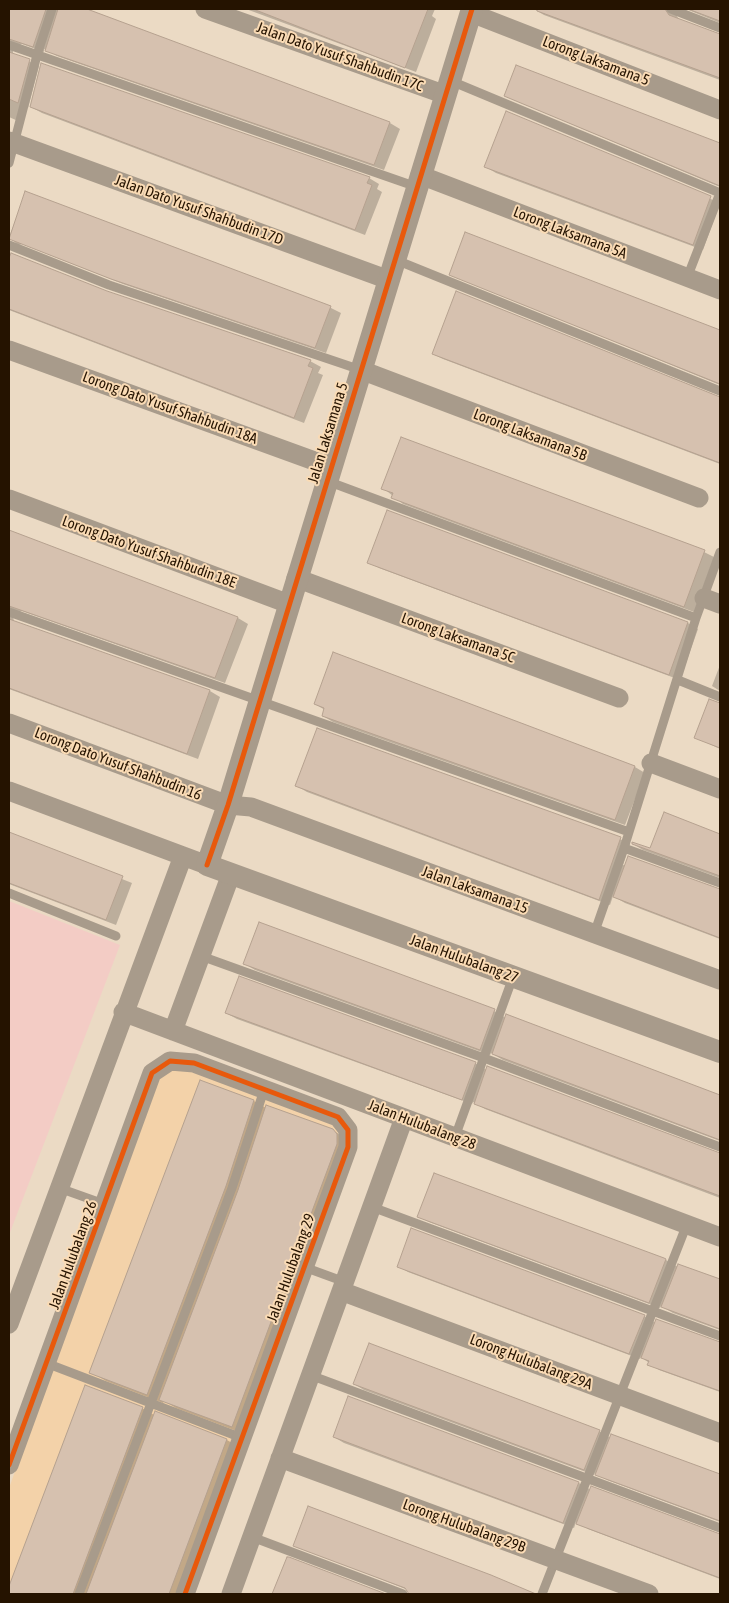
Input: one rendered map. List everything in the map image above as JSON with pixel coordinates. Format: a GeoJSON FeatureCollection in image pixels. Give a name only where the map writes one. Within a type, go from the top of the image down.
{"type":"FeatureCollection","features":[{"type":"Feature","properties":{"kind":"street","name":"Jalan Dato Yusuf Shahbudin 17C"},"geometry":{"type":"LineString","coordinates":[[205,9],[448,88]]}},
{"type":"Feature","properties":{"kind":"street","name":"Jalan Laksamana 5"},"geometry":{"type":"LineString","coordinates":[[207,865],[228,805],[296,578],[448,88],[469,11]]}},
{"type":"Feature","properties":{"kind":"street","name":"Lorong Laksamana 5"},"geometry":{"type":"LineString","coordinates":[[469,11],[720,110]]}},
{"type":"Feature","properties":{"kind":"street","name":"Jalan Dato Yusuf Shahbudin 17D"},"geometry":{"type":"LineString","coordinates":[[12,142],[392,270]]}},
{"type":"Feature","properties":{"kind":"street","name":"Lorong Laksamana 5A"},"geometry":{"type":"LineString","coordinates":[[419,181],[720,290]]}},
{"type":"Feature","properties":{"kind":"street","name":"Lorong Dato Yusuf Shahbudin 18A"},"geometry":{"type":"LineString","coordinates":[[9,350],[329,474]]}},
{"type":"Feature","properties":{"kind":"street","name":"Lorong Laksamana 5B"},"geometry":{"type":"LineString","coordinates":[[361,370],[699,498]]}},
{"type":"Feature","properties":{"kind":"street","name":"Lorong Dato Yusuf Shahbudin 18E"},"geometry":{"type":"LineString","coordinates":[[9,500],[289,604]]}},
{"type":"Feature","properties":{"kind":"street","name":"Lorong Laksamana 5C"},"geometry":{"type":"LineString","coordinates":[[296,578],[619,698]]}},
{"type":"Feature","properties":{"kind":"street","name":"Lorong Dato Yusuf Shahbudin 16"},"geometry":{"type":"LineString","coordinates":[[9,723],[228,805]]}},
{"type":"Feature","properties":{"kind":"street"},"geometry":{"type":"LineString","coordinates":[[651,763],[720,789]]}},
{"type":"Feature","properties":{"kind":"street"},"geometry":{"type":"LineString","coordinates":[[9,791],[207,865]]}},
{"type":"Feature","properties":{"kind":"street","name":"Jalan Laksamana 15"},"geometry":{"type":"LineString","coordinates":[[228,805],[251,807],[720,980]]}},
{"type":"Feature","properties":{"kind":"street"},"geometry":{"type":"LineString","coordinates":[[9,1324],[182,856]]}},
{"type":"Feature","properties":{"kind":"street","name":"Jalan Hulubalang 27"},"geometry":{"type":"LineString","coordinates":[[207,865],[720,1052]]}},
{"type":"Feature","properties":{"kind":"street"},"geometry":{"type":"LineString","coordinates":[[173,1031],[231,874]]}},
{"type":"Feature","properties":{"kind":"street","name":"Jalan Hulubalang 28"},"geometry":{"type":"LineString","coordinates":[[123,1012],[720,1237]]}},
{"type":"Feature","properties":{"kind":"street","name":"Jalan Hulubalang 29"},"geometry":{"type":"LineString","coordinates":[[170,1061],[194,1064],[338,1118],[348,1130],[348,1147],[185,1594]]}},
{"type":"Feature","properties":{"kind":"street","name":"Jalan Hulubalang 26"},"geometry":{"type":"LineString","coordinates":[[9,1465],[152,1073],[170,1061]]}},
{"type":"Feature","properties":{"kind":"street"},"geometry":{"type":"LineString","coordinates":[[230,1594],[404,1118]]}},
{"type":"Feature","properties":{"kind":"street","name":"Lorong Hulubalang 29A"},"geometry":{"type":"LineString","coordinates":[[343,1286],[720,1433]]}},
{"type":"Feature","properties":{"kind":"street","name":"Lorong Hulubalang 29B"},"geometry":{"type":"LineString","coordinates":[[280,1458],[648,1594]]}},
{"type":"Feature","properties":{"kind":"lane"},"geometry":{"type":"LineString","coordinates":[[9,164],[12,142],[52,9]]}},
{"type":"Feature","properties":{"kind":"lane"},"geometry":{"type":"LineString","coordinates":[[671,9],[720,28]]}},
{"type":"Feature","properties":{"kind":"lane"},"geometry":{"type":"LineString","coordinates":[[9,45],[419,181]]}},
{"type":"Feature","properties":{"kind":"lane"},"geometry":{"type":"LineString","coordinates":[[448,88],[720,193],[688,278]]}},
{"type":"Feature","properties":{"kind":"lane"},"geometry":{"type":"LineString","coordinates":[[9,245],[109,286],[361,370]]}},
{"type":"Feature","properties":{"kind":"lane"},"geometry":{"type":"LineString","coordinates":[[392,270],[720,392]]}},
{"type":"Feature","properties":{"kind":"lane"},"geometry":{"type":"LineString","coordinates":[[329,474],[696,618]]}},
{"type":"Feature","properties":{"kind":"lane"},"geometry":{"type":"LineString","coordinates":[[594,934],[624,848],[696,618],[712,601],[720,552]]}},
{"type":"Feature","properties":{"kind":"lane"},"geometry":{"type":"LineString","coordinates":[[9,612],[629,832]]}},
{"type":"Feature","properties":{"kind":"lane"},"geometry":{"type":"LineString","coordinates":[[678,680],[720,697]]}},
{"type":"Feature","properties":{"kind":"lane"},"geometry":{"type":"LineString","coordinates":[[624,848],[720,883]]}},
{"type":"Feature","properties":{"kind":"lane"},"geometry":{"type":"LineString","coordinates":[[9,893],[116,936]]}},
{"type":"Feature","properties":{"kind":"lane"},"geometry":{"type":"LineString","coordinates":[[201,956],[484,1058],[720,1147]]}},
{"type":"Feature","properties":{"kind":"lane"},"geometry":{"type":"LineString","coordinates":[[456,1137],[513,976]]}},
{"type":"Feature","properties":{"kind":"lane"},"geometry":{"type":"LineString","coordinates":[[78,1594],[232,1188],[264,1090]]}},
{"type":"Feature","properties":{"kind":"lane"},"geometry":{"type":"LineString","coordinates":[[58,1188],[104,1204]]}},
{"type":"Feature","properties":{"kind":"lane"},"geometry":{"type":"LineString","coordinates":[[372,1207],[720,1336]]}},
{"type":"Feature","properties":{"kind":"lane"},"geometry":{"type":"LineString","coordinates":[[542,1594],[687,1224]]}},
{"type":"Feature","properties":{"kind":"lane"},"geometry":{"type":"LineString","coordinates":[[304,1267],[343,1286]]}},
{"type":"Feature","properties":{"kind":"lane"},"geometry":{"type":"LineString","coordinates":[[46,1363],[242,1438]]}},
{"type":"Feature","properties":{"kind":"lane"},"geometry":{"type":"LineString","coordinates":[[310,1375],[720,1528]]}},
{"type":"Feature","properties":{"kind":"lane"},"geometry":{"type":"LineString","coordinates":[[252,1537],[402,1594]]}},
{"type":"Feature","properties":{"kind":"shaded area"},"geometry":{"type":"Polygon","coordinates":[[[9,901],[120,945],[9,1235],[9,901]]]}},
{"type":"Feature","properties":{"kind":"shaded area"},"geometry":{"type":"Polygon","coordinates":[[[172,1069],[191,1070],[335,1124],[341,1144],[177,1594],[9,1594],[9,1488],[157,1078],[172,1069]]]}},
{"type":"Feature","properties":{"kind":"building"},"geometry":{"type":"Polygon","coordinates":[[[9,9],[46,9],[33,47],[9,39],[9,9]]]}},
{"type":"Feature","properties":{"kind":"building"},"geometry":{"type":"Polygon","coordinates":[[[58,9],[87,9],[390,122],[374,165],[45,51],[58,9]]]}},
{"type":"Feature","properties":{"kind":"building"},"geometry":{"type":"Polygon","coordinates":[[[253,9],[428,9],[405,68],[253,9]]]}},
{"type":"Feature","properties":{"kind":"building"},"geometry":{"type":"Polygon","coordinates":[[[537,9],[665,9],[669,15],[720,34],[720,78],[537,11],[537,9]]]}},
{"type":"Feature","properties":{"kind":"building"},"geometry":{"type":"Polygon","coordinates":[[[688,9],[720,9],[720,21],[688,9]]]}},
{"type":"Feature","properties":{"kind":"building"},"geometry":{"type":"Polygon","coordinates":[[[9,52],[30,59],[18,103],[9,99],[9,52]]]}},
{"type":"Feature","properties":{"kind":"building"},"geometry":{"type":"Polygon","coordinates":[[[41,63],[370,177],[367,183],[372,185],[355,230],[30,107],[41,63]]]}},
{"type":"Feature","properties":{"kind":"building"},"geometry":{"type":"Polygon","coordinates":[[[516,65],[720,143],[720,186],[504,96],[516,65]]]}},
{"type":"Feature","properties":{"kind":"building"},"geometry":{"type":"Polygon","coordinates":[[[506,111],[711,196],[693,245],[484,167],[506,111]]]}},
{"type":"Feature","properties":{"kind":"building"},"geometry":{"type":"Polygon","coordinates":[[[25,191],[331,306],[315,348],[111,279],[9,239],[25,191]]]}},
{"type":"Feature","properties":{"kind":"building"},"geometry":{"type":"Polygon","coordinates":[[[465,232],[720,330],[720,384],[449,275],[465,232]]]}},
{"type":"Feature","properties":{"kind":"building"},"geometry":{"type":"Polygon","coordinates":[[[11,253],[107,291],[311,360],[308,366],[313,368],[294,418],[9,309],[9,258],[11,253]]]}},
{"type":"Feature","properties":{"kind":"building"},"geometry":{"type":"Polygon","coordinates":[[[456,291],[720,397],[720,463],[432,354],[456,291]]]}},
{"type":"Feature","properties":{"kind":"building"},"geometry":{"type":"Polygon","coordinates":[[[401,437],[705,550],[684,607],[391,498],[393,493],[381,489],[401,437]]]}},
{"type":"Feature","properties":{"kind":"building"},"geometry":{"type":"Polygon","coordinates":[[[387,510],[688,622],[669,675],[367,563],[387,510]]]}},
{"type":"Feature","properties":{"kind":"building"},"geometry":{"type":"Polygon","coordinates":[[[9,530],[238,617],[215,678],[9,606],[9,530]]]}},
{"type":"Feature","properties":{"kind":"building"},"geometry":{"type":"Polygon","coordinates":[[[9,619],[210,690],[187,754],[9,688],[9,619]]]}},
{"type":"Feature","properties":{"kind":"building"},"geometry":{"type":"Polygon","coordinates":[[[333,652],[635,766],[615,820],[322,716],[324,708],[314,704],[333,652]]]}},
{"type":"Feature","properties":{"kind":"building"},"geometry":{"type":"Polygon","coordinates":[[[709,699],[720,703],[720,748],[694,738],[709,699]]]}},
{"type":"Feature","properties":{"kind":"building"},"geometry":{"type":"Polygon","coordinates":[[[317,728],[621,837],[599,900],[295,786],[317,728]]]}},
{"type":"Feature","properties":{"kind":"building"},"geometry":{"type":"Polygon","coordinates":[[[664,812],[720,834],[720,876],[632,844],[632,842],[650,848],[664,812]]]}},
{"type":"Feature","properties":{"kind":"building"},"geometry":{"type":"Polygon","coordinates":[[[9,832],[123,876],[106,920],[9,883],[9,832]]]}},
{"type":"Feature","properties":{"kind":"building"},"geometry":{"type":"Polygon","coordinates":[[[628,856],[720,889],[720,938],[613,897],[628,856]]]}},
{"type":"Feature","properties":{"kind":"building"},"geometry":{"type":"Polygon","coordinates":[[[259,922],[495,1009],[480,1050],[243,964],[259,922]]]}},
{"type":"Feature","properties":{"kind":"building"},"geometry":{"type":"Polygon","coordinates":[[[239,976],[476,1062],[462,1100],[225,1013],[239,976]]]}},
{"type":"Feature","properties":{"kind":"building"},"geometry":{"type":"Polygon","coordinates":[[[506,1014],[720,1095],[720,1140],[492,1054],[506,1014]]]}},
{"type":"Feature","properties":{"kind":"building"},"geometry":{"type":"Polygon","coordinates":[[[487,1066],[720,1153],[720,1196],[474,1104],[487,1066]]]}},
{"type":"Feature","properties":{"kind":"building"},"geometry":{"type":"Polygon","coordinates":[[[200,1080],[254,1100],[226,1186],[147,1395],[89,1373],[200,1080]]]}},
{"type":"Feature","properties":{"kind":"building"},"geometry":{"type":"Polygon","coordinates":[[[266,1105],[333,1129],[337,1134],[337,1144],[232,1427],[159,1400],[238,1190],[266,1105]]]}},
{"type":"Feature","properties":{"kind":"building"},"geometry":{"type":"Polygon","coordinates":[[[434,1173],[666,1259],[649,1303],[417,1217],[434,1173]]]}},
{"type":"Feature","properties":{"kind":"building"},"geometry":{"type":"Polygon","coordinates":[[[411,1228],[645,1315],[629,1354],[397,1267],[411,1228]]]}},
{"type":"Feature","properties":{"kind":"building"},"geometry":{"type":"Polygon","coordinates":[[[678,1264],[720,1279],[720,1329],[661,1307],[678,1264]]]}},
{"type":"Feature","properties":{"kind":"building"},"geometry":{"type":"Polygon","coordinates":[[[656,1319],[720,1342],[720,1391],[647,1365],[649,1361],[641,1358],[656,1319]]]}},
{"type":"Feature","properties":{"kind":"building"},"geometry":{"type":"Polygon","coordinates":[[[369,1343],[600,1430],[584,1470],[353,1384],[369,1343]]]}},
{"type":"Feature","properties":{"kind":"building"},"geometry":{"type":"Polygon","coordinates":[[[85,1385],[143,1407],[73,1594],[9,1594],[9,1586],[85,1385]]]}},
{"type":"Feature","properties":{"kind":"building"},"geometry":{"type":"Polygon","coordinates":[[[348,1396],[579,1482],[563,1523],[333,1437],[348,1396]]]}},
{"type":"Feature","properties":{"kind":"building"},"geometry":{"type":"Polygon","coordinates":[[[155,1411],[227,1439],[169,1594],[86,1594],[155,1411]]]}},
{"type":"Feature","properties":{"kind":"building"},"geometry":{"type":"Polygon","coordinates":[[[611,1434],[720,1474],[720,1521],[595,1475],[611,1434]]]}},
{"type":"Feature","properties":{"kind":"building"},"geometry":{"type":"Polygon","coordinates":[[[591,1486],[720,1534],[720,1578],[576,1524],[591,1486]]]}},
{"type":"Feature","properties":{"kind":"building"},"geometry":{"type":"Polygon","coordinates":[[[308,1506],[491,1575],[536,1594],[409,1594],[405,1588],[293,1546],[308,1506]]]}},
{"type":"Feature","properties":{"kind":"building"},"geometry":{"type":"Polygon","coordinates":[[[287,1557],[289,1557],[386,1594],[272,1594],[287,1557]]]}},
{"type":"Feature","properties":{"kind":"cycle path"},"geometry":{"type":"LineString","coordinates":[[207,865],[228,805],[472,9]]}},
{"type":"Feature","properties":{"kind":"cycle path"},"geometry":{"type":"LineString","coordinates":[[9,1465],[152,1073],[170,1061],[194,1063],[338,1117],[348,1130],[348,1147],[185,1594]]}}]}
